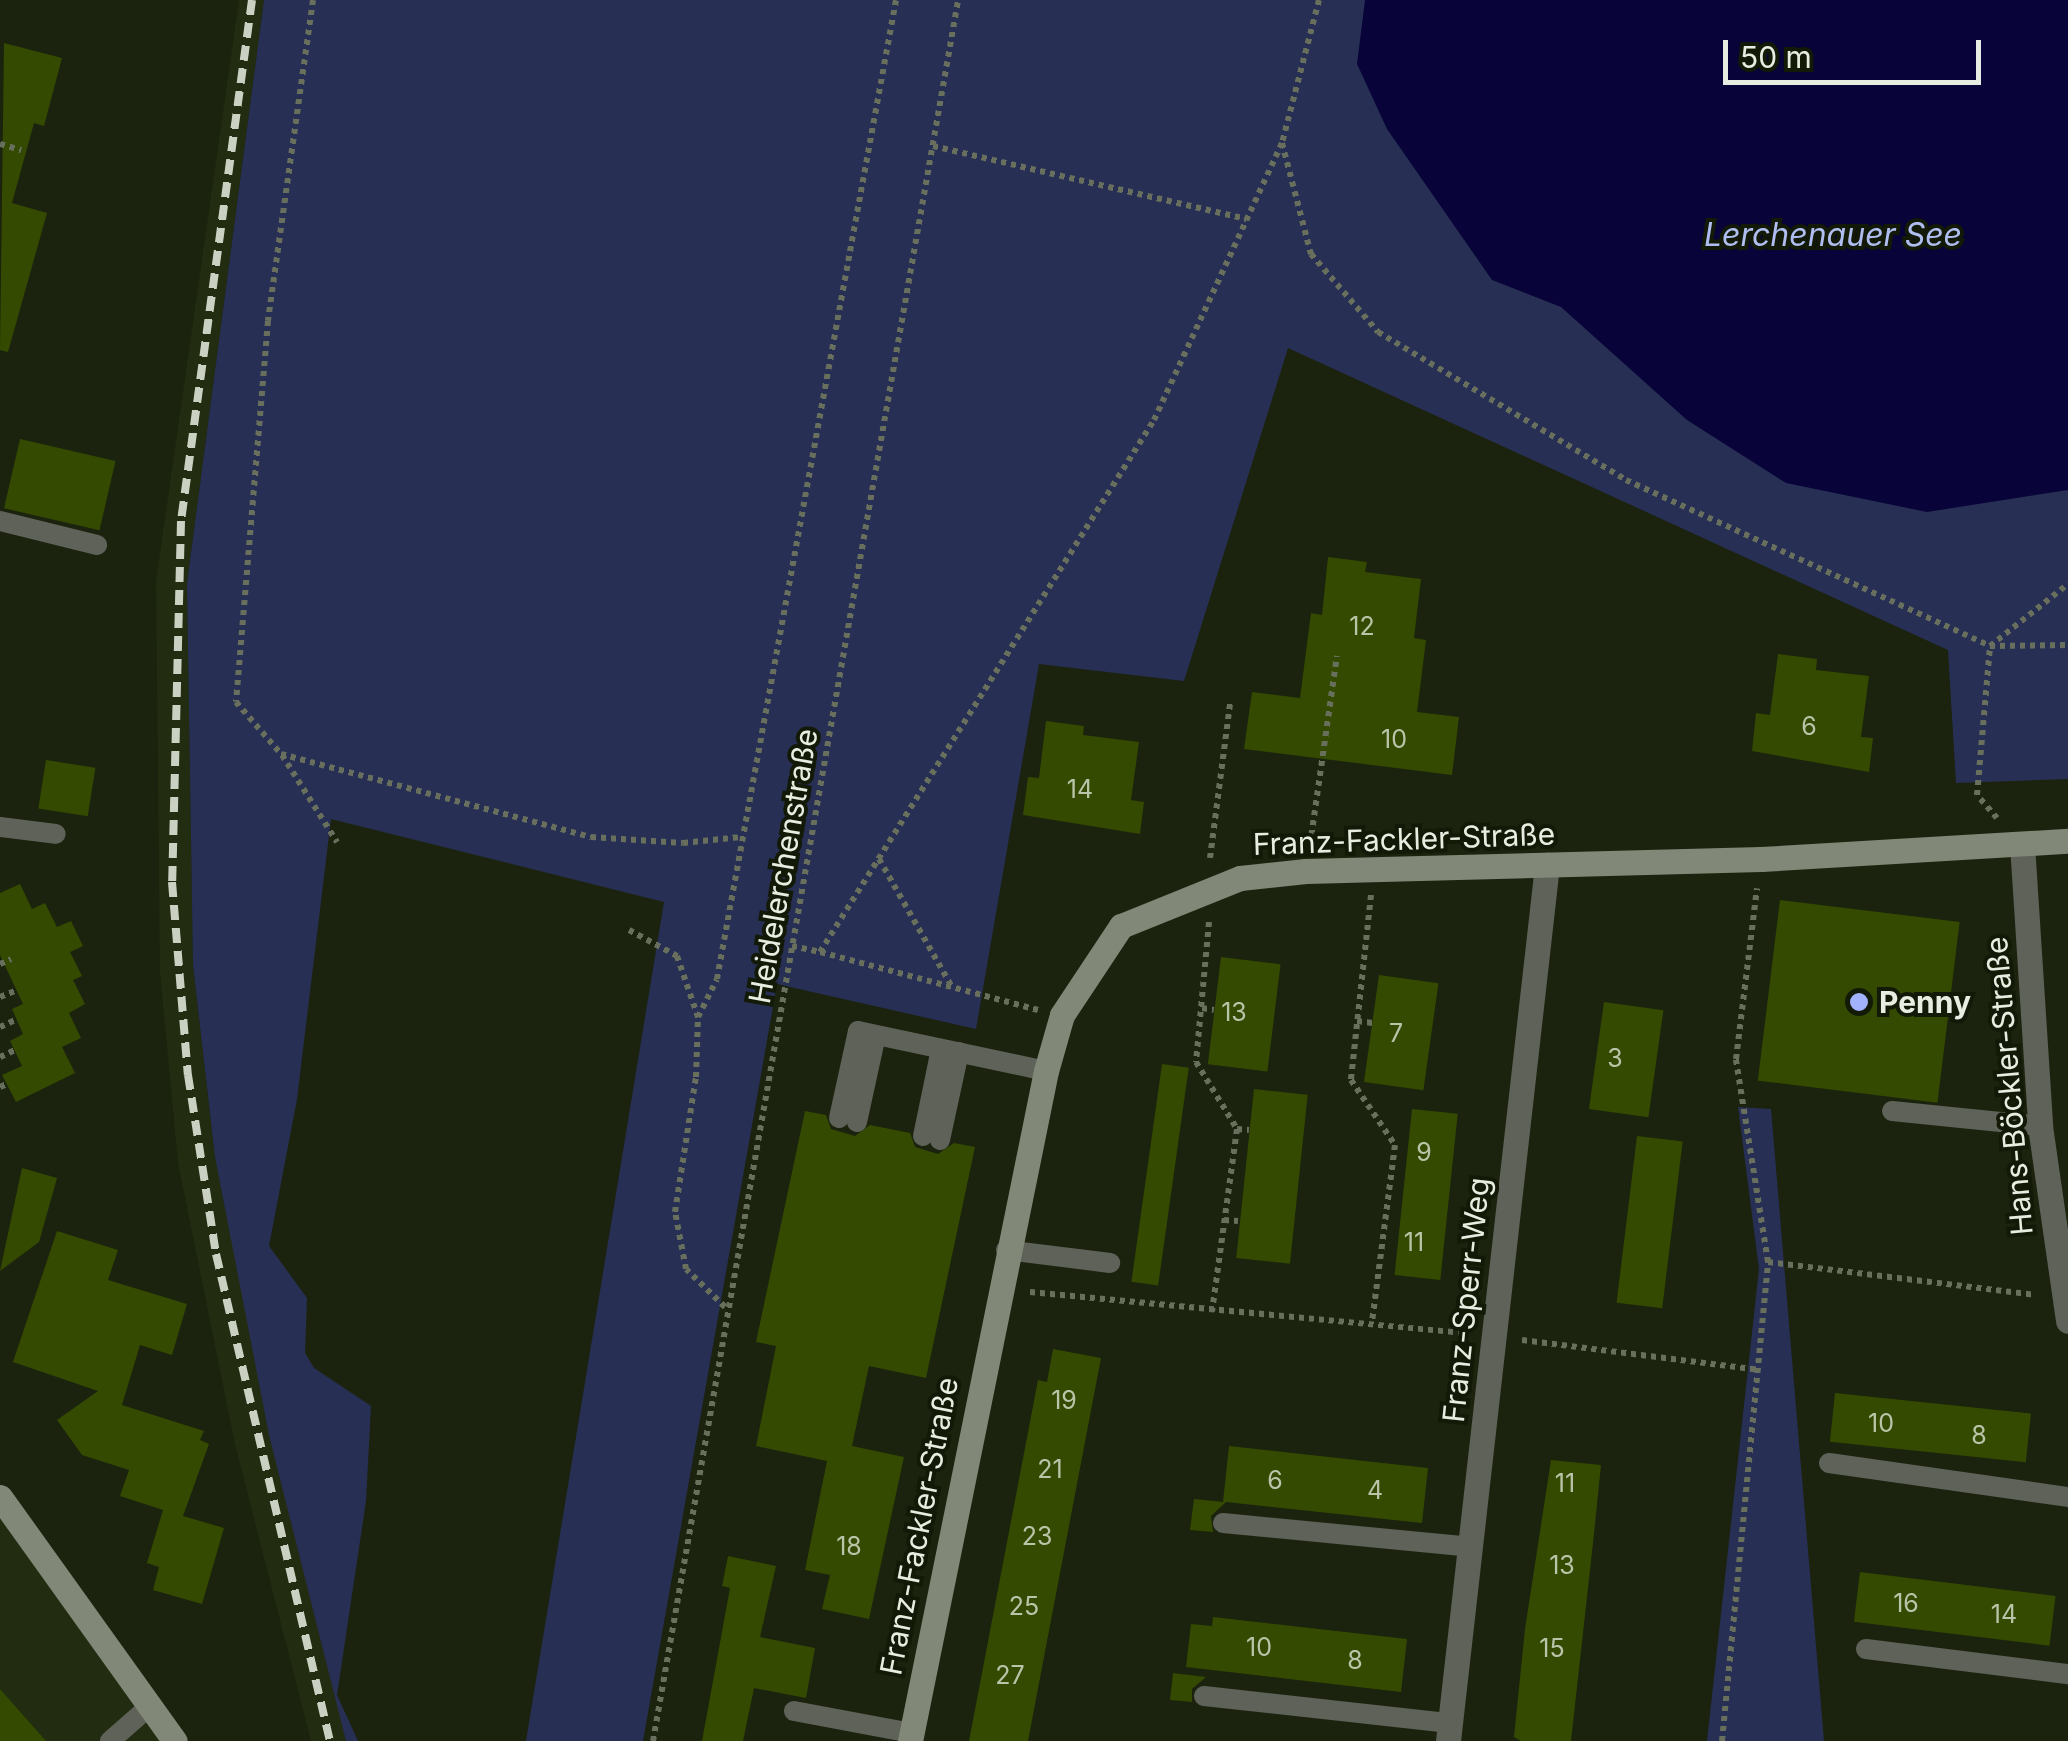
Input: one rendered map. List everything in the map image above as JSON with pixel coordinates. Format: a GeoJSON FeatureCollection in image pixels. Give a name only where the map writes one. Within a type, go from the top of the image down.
{"type":"FeatureCollection","features":[{"type":"Feature","properties":{"kind":"street","name":"Franz-Fackler-Straße"},"geometry":{"type":"LineString","coordinates":[[911,1737],[1006,1250],[1046,1071],[1062,1016],[1120,926],[1240,878],[1306,871],[1761,858],[2068,841]]}},
{"type":"Feature","properties":{"kind":"street","name":"Hans-Böckler-Straße"},"geometry":{"type":"LineString","coordinates":[[2022,844],[2040,1126],[2066,1310]]}},
{"type":"Feature","properties":{"kind":"street","name":"Franz-Sperr-Weg"},"geometry":{"type":"LineString","coordinates":[[1449,1732],[1547,865]]}},
{"type":"Feature","properties":{"kind":"street"},"geometry":{"type":"LineString","coordinates":[[0,1497],[175,1741]]}},
{"type":"Feature","properties":{"kind":"lane"},"geometry":{"type":"LineString","coordinates":[[0,522],[98,544]]}},
{"type":"Feature","properties":{"kind":"lane"},"geometry":{"type":"LineString","coordinates":[[0,827],[56,834]]}},
{"type":"Feature","properties":{"kind":"lane"},"geometry":{"type":"LineString","coordinates":[[848,1120],[858,1031],[1046,1071]]}},
{"type":"Feature","properties":{"kind":"lane"},"geometry":{"type":"LineString","coordinates":[[931,1138],[950,1051]]}},
{"type":"Feature","properties":{"kind":"lane"},"geometry":{"type":"LineString","coordinates":[[1892,1111],[2040,1126]]}},
{"type":"Feature","properties":{"kind":"lane"},"geometry":{"type":"LineString","coordinates":[[1006,1250],[1110,1263]]}},
{"type":"Feature","properties":{"kind":"lane"},"geometry":{"type":"LineString","coordinates":[[1829,1463],[2068,1497]]}},
{"type":"Feature","properties":{"kind":"lane"},"geometry":{"type":"LineString","coordinates":[[1224,1523],[1470,1547]]}},
{"type":"Feature","properties":{"kind":"lane"},"geometry":{"type":"LineString","coordinates":[[1866,1649],[2068,1674]]}},
{"type":"Feature","properties":{"kind":"lane"},"geometry":{"type":"LineString","coordinates":[[1204,1696],[1449,1732]]}},
{"type":"Feature","properties":{"kind":"lane"},"geometry":{"type":"LineString","coordinates":[[110,1741],[150,1706]]}},
{"type":"Feature","properties":{"kind":"lane"},"geometry":{"type":"LineString","coordinates":[[794,1711],[911,1737]]}},
{"type":"Feature","properties":{"kind":"path"},"geometry":{"type":"LineString","coordinates":[[313,0],[268,320],[236,702],[282,754],[337,842]]}},
{"type":"Feature","properties":{"kind":"path"},"geometry":{"type":"LineString","coordinates":[[698,1017],[717,980],[740,837],[896,0]]}},
{"type":"Feature","properties":{"kind":"path","name":"Heidelerchenstraße"},"geometry":{"type":"LineString","coordinates":[[653,1741],[958,0]]}},
{"type":"Feature","properties":{"kind":"path"},"geometry":{"type":"LineString","coordinates":[[820,952],[1154,420],[1282,143],[1318,0]]}},
{"type":"Feature","properties":{"kind":"path"},"geometry":{"type":"LineString","coordinates":[[1282,143],[1311,254],[1378,332],[1626,480],[1990,646],[2068,646]]}},
{"type":"Feature","properties":{"kind":"path"},"geometry":{"type":"LineString","coordinates":[[0,144],[21,150]]}},
{"type":"Feature","properties":{"kind":"path"},"geometry":{"type":"LineString","coordinates":[[933,146],[1247,220]]}},
{"type":"Feature","properties":{"kind":"path"},"geometry":{"type":"LineString","coordinates":[[2022,844],[1977,795],[1990,646],[2068,584]]}},
{"type":"Feature","properties":{"kind":"path"},"geometry":{"type":"LineString","coordinates":[[1306,871],[1337,656]]}},
{"type":"Feature","properties":{"kind":"path"},"geometry":{"type":"LineString","coordinates":[[1212,1310],[1237,1129],[1196,1062],[1208,893],[1230,703]]}},
{"type":"Feature","properties":{"kind":"path"},"geometry":{"type":"LineString","coordinates":[[282,754],[591,837],[683,843],[740,837]]}},
{"type":"Feature","properties":{"kind":"path"},"geometry":{"type":"LineString","coordinates":[[1722,1741],[1768,1262],[1736,1059],[1761,858]]}},
{"type":"Feature","properties":{"kind":"path"},"geometry":{"type":"LineString","coordinates":[[879,859],[953,988]]}},
{"type":"Feature","properties":{"kind":"path"},"geometry":{"type":"LineString","coordinates":[[1372,1323],[1395,1146],[1351,1080],[1374,869]]}},
{"type":"Feature","properties":{"kind":"path"},"geometry":{"type":"LineString","coordinates":[[629,930],[676,956],[698,1017],[696,1078],[675,1212],[686,1268],[726,1308]]}},
{"type":"Feature","properties":{"kind":"path"},"geometry":{"type":"LineString","coordinates":[[792,946],[1062,1016]]}},
{"type":"Feature","properties":{"kind":"path"},"geometry":{"type":"LineString","coordinates":[[0,964],[11,959]]}},
{"type":"Feature","properties":{"kind":"path"},"geometry":{"type":"LineString","coordinates":[[0,997],[16,990]]}},
{"type":"Feature","properties":{"kind":"path"},"geometry":{"type":"LineString","coordinates":[[1202,1008],[1214,1010]]}},
{"type":"Feature","properties":{"kind":"path"},"geometry":{"type":"LineString","coordinates":[[0,1027],[17,1020]]}},
{"type":"Feature","properties":{"kind":"path"},"geometry":{"type":"LineString","coordinates":[[1357,1020],[1373,1023]]}},
{"type":"Feature","properties":{"kind":"path"},"geometry":{"type":"LineString","coordinates":[[0,1057],[14,1050]]}},
{"type":"Feature","properties":{"kind":"path"},"geometry":{"type":"LineString","coordinates":[[1237,1129],[1249,1130]]}},
{"type":"Feature","properties":{"kind":"path"},"geometry":{"type":"LineString","coordinates":[[1395,1146],[1407,1146]]}},
{"type":"Feature","properties":{"kind":"path"},"geometry":{"type":"LineString","coordinates":[[1224,1220],[1238,1222]]}},
{"type":"Feature","properties":{"kind":"path"},"geometry":{"type":"LineString","coordinates":[[1384,1236],[1396,1237]]}},
{"type":"Feature","properties":{"kind":"path"},"geometry":{"type":"LineString","coordinates":[[1768,1262],[2066,1310]]}},
{"type":"Feature","properties":{"kind":"path"},"geometry":{"type":"LineString","coordinates":[[999,1288],[1372,1323],[1758,1370]]}},
{"type":"Feature","properties":{"kind":"shaded area"},"geometry":{"type":"Polygon","coordinates":[[[239,0],[264,0],[187,583],[193,965],[215,1157],[346,1741],[311,1741],[235,1444],[178,1163],[160,972],[156,581],[239,0]]]}},
{"type":"Feature","properties":{"kind":"shaded area"},"geometry":{"type":"Polygon","coordinates":[[[264,0],[2068,0],[2068,779],[1956,783],[1948,650],[1288,348],[1184,681],[1039,664],[976,1029],[777,984],[643,1741],[526,1741],[664,902],[331,819],[297,1099],[269,1246],[307,1298],[305,1353],[314,1368],[371,1406],[366,1501],[337,1695],[358,1741],[346,1741],[269,1435],[215,1157],[193,965],[187,583],[264,0]]]}},
{"type":"Feature","properties":{"kind":"shaded area"},"geometry":{"type":"Polygon","coordinates":[[[1738,1107],[1771,1109],[1824,1741],[1707,1741],[1759,1269],[1738,1107]]]}},
{"type":"Feature","properties":{"kind":"shaded area"},"geometry":{"type":"Polygon","coordinates":[[[0,1506],[168,1741],[0,1741],[0,1506]]]}},
{"type":"Feature","properties":{"kind":"water","name":"Lerchenauer See"},"geometry":{"type":"Polygon","coordinates":[[[1365,0],[2068,0],[2068,490],[1927,512],[1786,483],[1687,420],[1561,307],[1492,280],[1387,129],[1357,64],[1365,0]]]}},
{"type":"Feature","properties":{"kind":"building"},"geometry":{"type":"Polygon","coordinates":[[[4,43],[62,58],[44,126],[34,123],[12,203],[47,213],[8,352],[0,350],[4,43]]]}},
{"type":"Feature","properties":{"kind":"building"},"geometry":{"type":"Polygon","coordinates":[[[20,439],[115,461],[100,530],[4,508],[20,439]]]}},
{"type":"Feature","properties":{"kind":"building"},"geometry":{"type":"Polygon","coordinates":[[[1328,557],[1367,562],[1365,572],[1421,579],[1414,638],[1426,640],[1417,712],[1459,717],[1452,775],[1244,749],[1252,692],[1300,698],[1311,613],[1322,615],[1328,557]]]}},
{"type":"Feature","properties":{"kind":"building"},"geometry":{"type":"Polygon","coordinates":[[[1778,654],[1817,659],[1816,670],[1869,676],[1861,737],[1873,738],[1869,772],[1752,751],[1756,713],[1770,715],[1778,654]]]}},
{"type":"Feature","properties":{"kind":"building"},"geometry":{"type":"Polygon","coordinates":[[[1046,721],[1084,726],[1083,735],[1139,742],[1131,800],[1144,802],[1140,834],[1023,815],[1028,777],[1039,778],[1046,721]]]}},
{"type":"Feature","properties":{"kind":"building"},"geometry":{"type":"Polygon","coordinates":[[[46,760],[95,768],[88,816],[38,808],[46,760]]]}},
{"type":"Feature","properties":{"kind":"building"},"geometry":{"type":"Polygon","coordinates":[[[20,884],[32,909],[45,903],[57,927],[71,921],[83,946],[70,952],[82,976],[73,980],[85,1004],[69,1013],[81,1038],[62,1047],[75,1073],[16,1102],[2,1075],[22,1066],[10,1041],[23,1034],[12,1009],[23,1004],[0,955],[0,893],[20,884]]]}},
{"type":"Feature","properties":{"kind":"building","name":"Penny"},"geometry":{"type":"Polygon","coordinates":[[[1780,900],[1960,922],[1937,1103],[1758,1081],[1780,900]]]}},
{"type":"Feature","properties":{"kind":"building"},"geometry":{"type":"Polygon","coordinates":[[[1221,957],[1281,964],[1267,1072],[1208,1064],[1221,957]]]}},
{"type":"Feature","properties":{"kind":"building"},"geometry":{"type":"Polygon","coordinates":[[[1379,975],[1438,983],[1423,1090],[1364,1082],[1379,975]]]}},
{"type":"Feature","properties":{"kind":"building"},"geometry":{"type":"Polygon","coordinates":[[[1604,1002],[1663,1010],[1648,1117],[1589,1109],[1604,1002]]]}},
{"type":"Feature","properties":{"kind":"building"},"geometry":{"type":"Polygon","coordinates":[[[1162,1064],[1189,1068],[1158,1286],[1131,1282],[1162,1064]]]}},
{"type":"Feature","properties":{"kind":"building"},"geometry":{"type":"Polygon","coordinates":[[[1254,1089],[1308,1095],[1290,1264],[1236,1258],[1254,1089]]]}},
{"type":"Feature","properties":{"kind":"building"},"geometry":{"type":"Polygon","coordinates":[[[1412,1109],[1458,1114],[1440,1280],[1395,1275],[1412,1109]]]}},
{"type":"Feature","properties":{"kind":"building"},"geometry":{"type":"Polygon","coordinates":[[[805,1111],[826,1115],[831,1129],[855,1136],[870,1125],[910,1133],[915,1147],[938,1154],[954,1143],[975,1147],[926,1378],[869,1366],[852,1446],[904,1457],[869,1619],[822,1609],[830,1575],[805,1570],[827,1461],[756,1446],[776,1346],[756,1342],[805,1111]]]}},
{"type":"Feature","properties":{"kind":"building"},"geometry":{"type":"Polygon","coordinates":[[[1637,1136],[1683,1142],[1662,1308],[1617,1303],[1637,1136]]]}},
{"type":"Feature","properties":{"kind":"building"},"geometry":{"type":"Polygon","coordinates":[[[22,1168],[57,1178],[39,1242],[0,1271],[22,1168]]]}},
{"type":"Feature","properties":{"kind":"building"},"geometry":{"type":"Polygon","coordinates":[[[57,1231],[118,1250],[108,1280],[187,1304],[172,1355],[140,1345],[122,1405],[204,1431],[200,1440],[209,1444],[183,1516],[224,1528],[202,1604],[153,1590],[159,1567],[147,1563],[163,1510],[120,1496],[129,1470],[82,1455],[57,1420],[98,1391],[13,1362],[57,1231]]]}},
{"type":"Feature","properties":{"kind":"building"},"geometry":{"type":"Polygon","coordinates":[[[1053,1349],[1101,1358],[1028,1741],[969,1741],[1038,1380],[1047,1382],[1053,1349]]]}},
{"type":"Feature","properties":{"kind":"building"},"geometry":{"type":"Polygon","coordinates":[[[1835,1393],[2031,1414],[2026,1462],[1830,1442],[1835,1393]]]}},
{"type":"Feature","properties":{"kind":"building"},"geometry":{"type":"Polygon","coordinates":[[[1229,1446],[1428,1468],[1422,1523],[1226,1502],[1211,1516],[1213,1532],[1190,1530],[1194,1499],[1223,1502],[1229,1446]]]}},
{"type":"Feature","properties":{"kind":"building"},"geometry":{"type":"Polygon","coordinates":[[[1551,1460],[1601,1465],[1594,1534],[1571,1741],[1521,1741],[1514,1737],[1525,1629],[1551,1460]]]}},
{"type":"Feature","properties":{"kind":"building"},"geometry":{"type":"Polygon","coordinates":[[[728,1556],[776,1566],[760,1637],[815,1648],[806,1698],[754,1688],[743,1741],[702,1741],[730,1588],[722,1586],[728,1556]]]}},
{"type":"Feature","properties":{"kind":"building"},"geometry":{"type":"Polygon","coordinates":[[[1860,1572],[2056,1596],[2049,1646],[1854,1622],[1860,1572]]]}},
{"type":"Feature","properties":{"kind":"building"},"geometry":{"type":"Polygon","coordinates":[[[1213,1617],[1407,1639],[1401,1692],[1186,1667],[1191,1624],[1212,1626],[1213,1617]]]}},
{"type":"Feature","properties":{"kind":"building"},"geometry":{"type":"Polygon","coordinates":[[[1173,1673],[1206,1677],[1192,1689],[1192,1702],[1170,1700],[1173,1673]]]}},
{"type":"Feature","properties":{"kind":"building"},"geometry":{"type":"Polygon","coordinates":[[[0,1689],[46,1741],[0,1741],[0,1689]]]}},
{"type":"Feature","properties":{"kind":"railway"},"geometry":{"type":"LineString","coordinates":[[252,0],[181,521],[172,882],[188,1075],[216,1254],[330,1741]]}},
{"type":"Feature","properties":{"kind":"place","name":"Penny"},"geometry":{"type":"Point","coordinates":[1859,1002]}}]}
